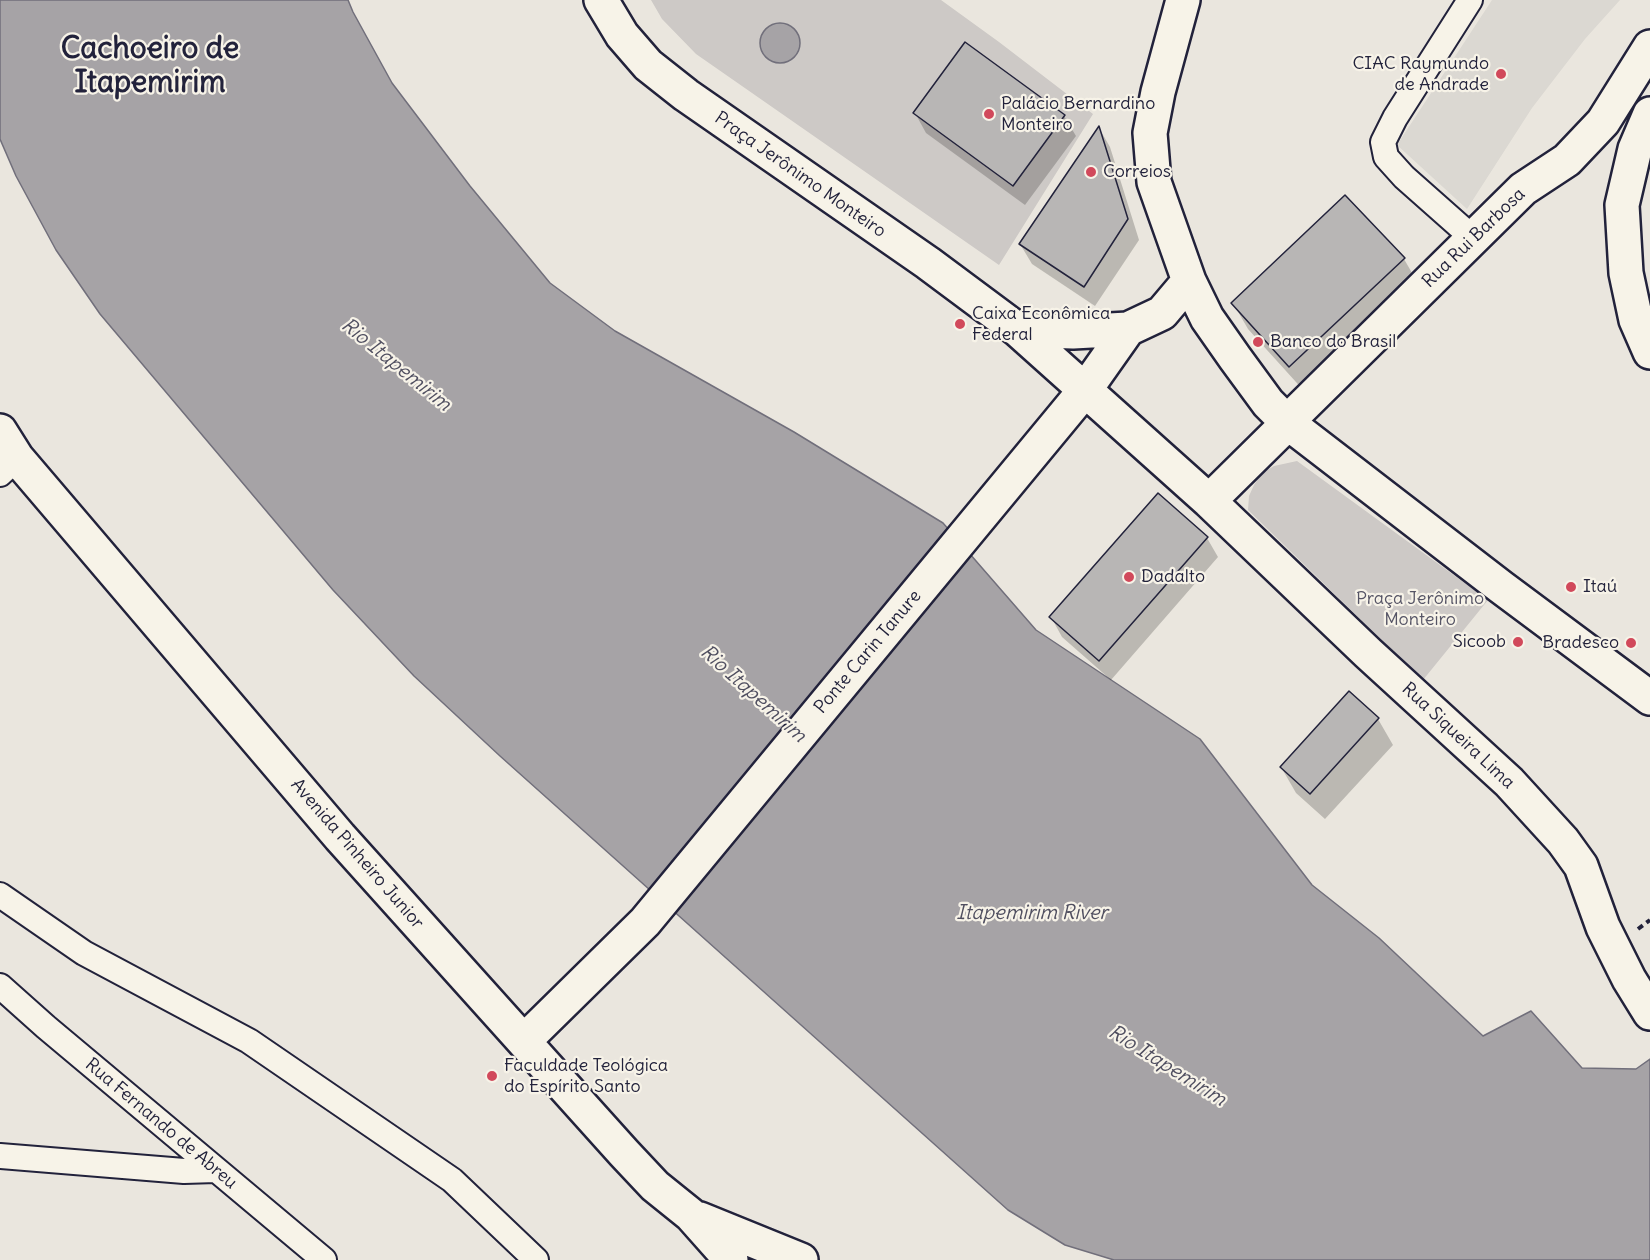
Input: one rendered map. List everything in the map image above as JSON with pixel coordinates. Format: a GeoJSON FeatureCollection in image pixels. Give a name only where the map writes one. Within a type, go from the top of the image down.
{"type":"FeatureCollection","features":[{"type":"Feature","properties":{"kind":"main road","name":"Praça Jerônimo Monteiro"},"geometry":{"type":"LineString","coordinates":[[601,0],[622,35],[648,65],[686,95],[928,263],[1018,330],[1209,501]]}},
{"type":"Feature","properties":{"kind":"main road"},"geometry":{"type":"LineString","coordinates":[[1183,0],[1158,92],[1150,133],[1154,182],[1190,281],[1207,318],[1268,403],[1288,423],[1650,698]]}},
{"type":"Feature","properties":{"kind":"main road","name":"Rua Rui Barbosa"},"geometry":{"type":"LineString","coordinates":[[1288,423],[1297,411],[1523,189],[1567,160],[1602,122],[1650,47]]}},
{"type":"Feature","properties":{"kind":"main road"},"geometry":{"type":"LineString","coordinates":[[1650,114],[1635,148],[1622,206],[1626,273],[1636,320],[1650,352]]}},
{"type":"Feature","properties":{"kind":"main road"},"geometry":{"type":"LineString","coordinates":[[1018,330],[1073,332],[1128,329],[1162,313],[1190,281]]}},
{"type":"Feature","properties":{"kind":"main road"},"geometry":{"type":"LineString","coordinates":[[1085,390],[1128,329]]}},
{"type":"Feature","properties":{"kind":"main road","name":"Ponte Carin Tanure"},"geometry":{"type":"LineString","coordinates":[[524,1041],[645,922],[1085,390]]}},
{"type":"Feature","properties":{"kind":"main road"},"geometry":{"type":"LineString","coordinates":[[1209,501],[1288,423]]}},
{"type":"Feature","properties":{"kind":"main road","name":"Avenida Pinheiro Junior"},"geometry":{"type":"LineString","coordinates":[[6,454],[340,837],[624,1153],[655,1186],[691,1215],[731,1260]]}},
{"type":"Feature","properties":{"kind":"main road","name":"Rua Siqueira Lima"},"geometry":{"type":"LineString","coordinates":[[1209,501],[1368,653],[1509,782],[1563,841],[1581,866],[1603,927],[1629,979],[1650,1013]]}},
{"type":"Feature","properties":{"kind":"main road"},"geometry":{"type":"LineString","coordinates":[[691,1215],[801,1260]]}},
{"type":"Feature","properties":{"kind":"street"},"geometry":{"type":"LineString","coordinates":[[1470,0],[1395,118],[1383,142],[1386,158],[1474,239]]}},
{"type":"Feature","properties":{"kind":"street"},"geometry":{"type":"LineString","coordinates":[[0,895],[84,952],[249,1041],[452,1180],[536,1260]]}},
{"type":"Feature","properties":{"kind":"street","name":"Rua Fernando de Abreu"},"geometry":{"type":"LineString","coordinates":[[0,986],[324,1260]]}},
{"type":"Feature","properties":{"kind":"street"},"geometry":{"type":"LineString","coordinates":[[0,1156],[184,1171],[216,1170]]}},
{"type":"Feature","properties":{"kind":"shaded area","name":"CIAC Raymundo de Andrade"},"geometry":{"type":"Polygon","coordinates":[[[1492,0],[1620,0],[1585,39],[1532,108],[1467,209],[1397,145],[1492,0]]]}},
{"type":"Feature","properties":{"kind":"green space"},"geometry":{"type":"Polygon","coordinates":[[[651,0],[941,0],[1093,114],[999,265],[696,54],[662,19],[651,0]]]}},
{"type":"Feature","properties":{"kind":"green space","name":"Praça Jerônimo Monteiro"},"geometry":{"type":"Polygon","coordinates":[[[1297,461],[1488,600],[1423,680],[1248,510],[1249,496],[1262,473],[1274,466],[1297,461]]]}},
{"type":"Feature","properties":{"kind":"water","name":"Itapemirim River"},"geometry":{"type":"Polygon","coordinates":[[[0,0],[348,0],[392,83],[470,186],[550,283],[615,331],[794,432],[943,523],[1036,630],[1200,739],[1312,885],[1379,938],[1483,1036],[1531,1011],[1582,1068],[1636,1069],[1650,1059],[1650,1260],[1114,1260],[1065,1245],[1008,1210],[500,756],[414,676],[333,590],[100,314],[56,250],[16,176],[0,139],[0,0]]]}},
{"type":"Feature","properties":{"kind":"water"},"geometry":{"type":"Polygon","coordinates":[[[780,23],[794,29],[800,43],[794,57],[780,63],[766,57],[760,43],[766,29],[780,23]]]}},
{"type":"Feature","properties":{"kind":"building","name":"Palácio Bernardino Monteiro"},"geometry":{"type":"Polygon","coordinates":[[[965,42],[1065,115],[1013,186],[913,113],[965,42]]]}},
{"type":"Feature","properties":{"kind":"building","name":"Correios"},"geometry":{"type":"Polygon","coordinates":[[[1099,126],[1128,219],[1084,287],[1019,244],[1099,126]]]}},
{"type":"Feature","properties":{"kind":"building"},"geometry":{"type":"Polygon","coordinates":[[[1345,195],[1405,258],[1289,367],[1231,303],[1345,195]]]}},
{"type":"Feature","properties":{"kind":"building","name":"Dadalto"},"geometry":{"type":"Polygon","coordinates":[[[1158,493],[1208,537],[1099,661],[1049,617],[1158,493]]]}},
{"type":"Feature","properties":{"kind":"building"},"geometry":{"type":"Polygon","coordinates":[[[1349,691],[1379,718],[1310,794],[1280,767],[1349,691]]]}},
{"type":"Feature","properties":{"kind":"place","name":"CIAC Raymundo de Andrade"},"geometry":{"type":"Point","coordinates":[1501,74]}},
{"type":"Feature","properties":{"kind":"place","name":"Palácio Bernardino Monteiro"},"geometry":{"type":"Point","coordinates":[989,114]}},
{"type":"Feature","properties":{"kind":"place","name":"Correios"},"geometry":{"type":"Point","coordinates":[1091,172]}},
{"type":"Feature","properties":{"kind":"place","name":"Caixa Econômica Federal"},"geometry":{"type":"Point","coordinates":[960,324]}},
{"type":"Feature","properties":{"kind":"place","name":"Banco do Brasil"},"geometry":{"type":"Point","coordinates":[1258,342]}},
{"type":"Feature","properties":{"kind":"place","name":"Dadalto"},"geometry":{"type":"Point","coordinates":[1129,577]}},
{"type":"Feature","properties":{"kind":"place","name":"Itaú"},"geometry":{"type":"Point","coordinates":[1571,587]}},
{"type":"Feature","properties":{"kind":"place","name":"Sicoob"},"geometry":{"type":"Point","coordinates":[1518,642]}},
{"type":"Feature","properties":{"kind":"place","name":"Bradesco"},"geometry":{"type":"Point","coordinates":[1631,643]}},
{"type":"Feature","properties":{"kind":"place","name":"Faculdade Teológica do Espírito Santo"},"geometry":{"type":"Point","coordinates":[492,1076]}},
{"type":"Feature","properties":{"kind":"district","name":"Cachoeiro de Itapemirim"},"geometry":{"type":"Point","coordinates":[150,66]}},
{"type":"Feature","properties":{"kind":"water label","name":"Rio Itapemirim"},"geometry":{"type":"Point","coordinates":[396,365]}},
{"type":"Feature","properties":{"kind":"water label","name":"Rio Itapemirim"},"geometry":{"type":"Point","coordinates":[753,694]}},
{"type":"Feature","properties":{"kind":"water label","name":"Rio Itapemirim"},"geometry":{"type":"Point","coordinates":[1167,1066]}}]}
